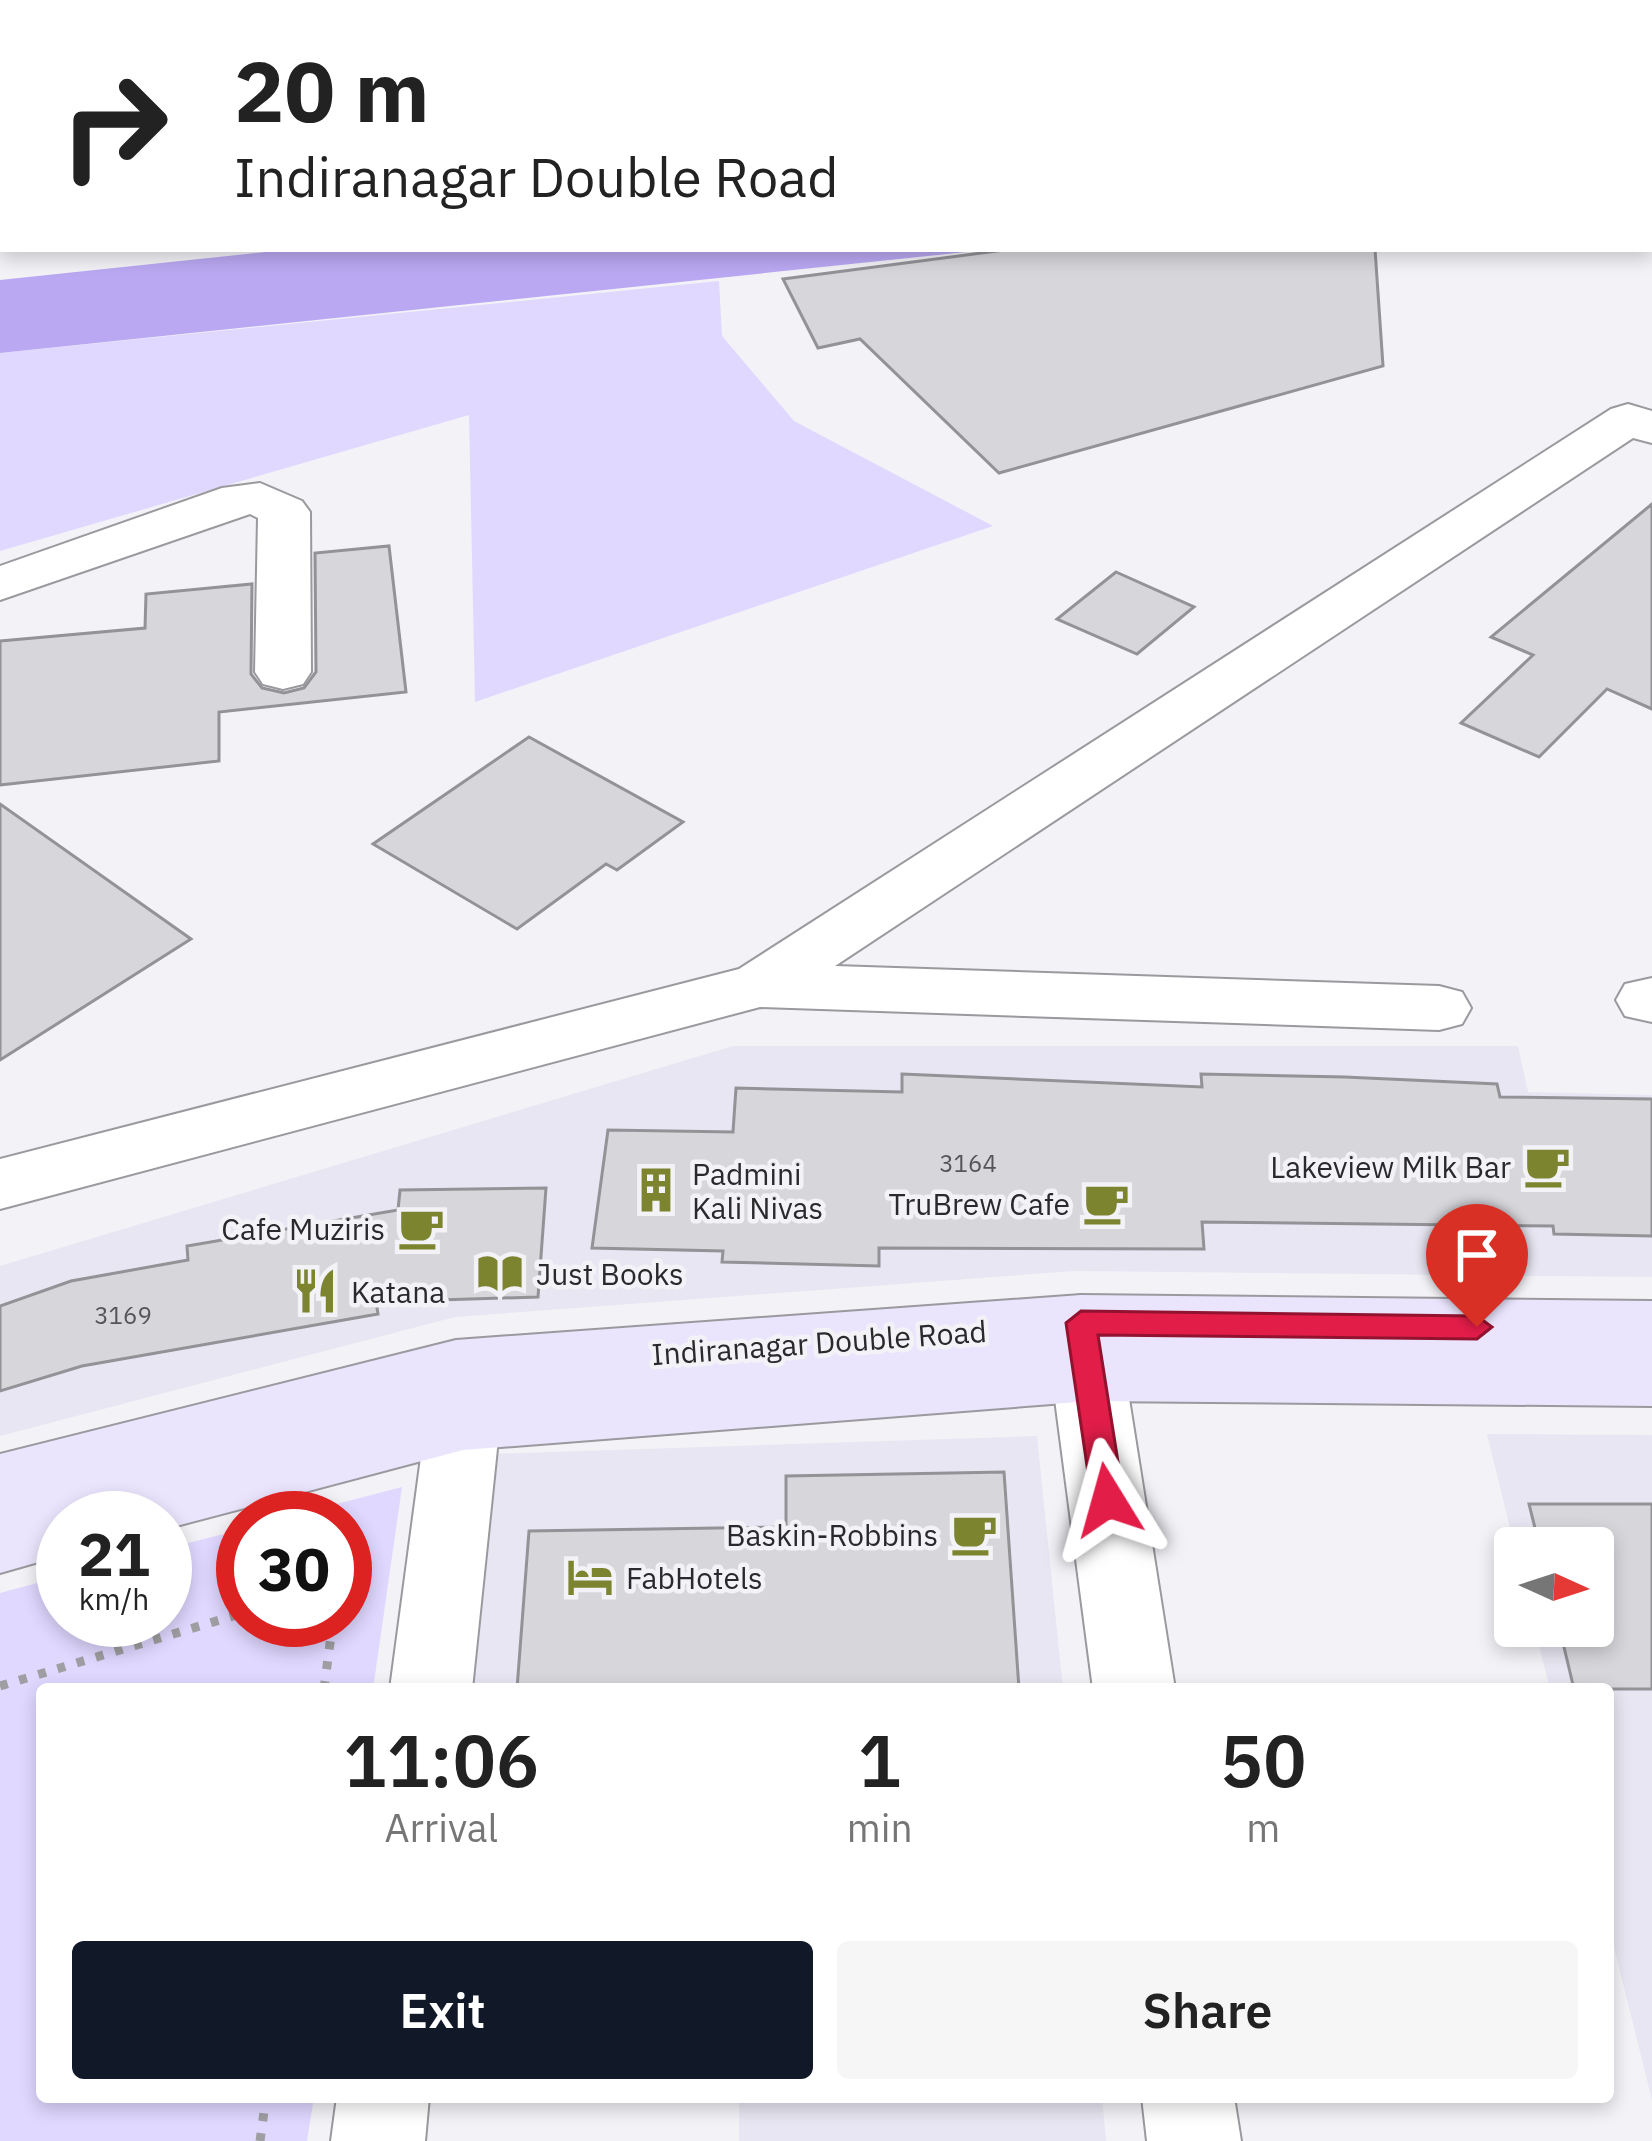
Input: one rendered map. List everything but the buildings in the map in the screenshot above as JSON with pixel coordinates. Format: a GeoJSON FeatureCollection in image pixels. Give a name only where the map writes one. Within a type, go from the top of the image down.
{"type":"FeatureCollection","features":[{"type":"Feature","properties":{"kind":"street"},"geometry":{"type":"LineString","coordinates":[[760,985],[1628,418],[1652,428]]}},
{"type":"Feature","properties":{"kind":"street"},"geometry":{"type":"LineString","coordinates":[[0,584],[240,499],[260,498],[284,512],[283,672]]}},
{"type":"Feature","properties":{"kind":"street"},"geometry":{"type":"LineString","coordinates":[[0,1184],[760,985],[1439,1008]]}},
{"type":"Feature","properties":{"kind":"street","name":"Indiranagar Double Road"},"geometry":{"type":"LineString","coordinates":[[0,1485],[456,1369],[1652,1329]]}},
{"type":"Feature","properties":{"kind":"street"},"geometry":{"type":"LineString","coordinates":[[1086,1347],[1133,1683]]}},
{"type":"Feature","properties":{"kind":"street","name":"Indiranagar Double Road"},"geometry":{"type":"LineString","coordinates":[[188,1491],[463,1420],[1086,1347],[1652,1377]]}},
{"type":"Feature","properties":{"kind":"street"},"geometry":{"type":"LineString","coordinates":[[432,1683],[463,1420]]}},
{"type":"Feature","properties":{"kind":"street"},"geometry":{"type":"LineString","coordinates":[[0,1540],[36,1530]]}},
{"type":"Feature","properties":{"kind":"street"},"geometry":{"type":"LineString","coordinates":[[378,2141],[382,2103]]}},
{"type":"Feature","properties":{"kind":"street"},"geometry":{"type":"LineString","coordinates":[[1189,2103],[1194,2141]]}},
{"type":"Feature","properties":{"kind":"path"},"geometry":{"type":"LineString","coordinates":[[0,1686],[216,1621]]}},
{"type":"Feature","properties":{"kind":"path"},"geometry":{"type":"LineString","coordinates":[[325,1683],[329,1647]]}},
{"type":"Feature","properties":{"kind":"path"},"geometry":{"type":"LineString","coordinates":[[260,2141],[265,2103]]}},
{"type":"Feature","properties":{"kind":"shaded area"},"geometry":{"type":"Polygon","coordinates":[[[266,252],[966,252],[0,353],[0,280],[266,252]]]}},
{"type":"Feature","properties":{"kind":"shaded area"},"geometry":{"type":"Polygon","coordinates":[[[719,281],[722,336],[794,421],[993,526],[475,702],[469,415],[0,551],[0,353],[719,281]]]}},
{"type":"Feature","properties":{"kind":"shaded area"},"geometry":{"type":"Polygon","coordinates":[[[733,1046],[1518,1046],[1528,1092],[1652,1095],[1652,1277],[1074,1271],[455,1317],[0,1436],[0,1266],[733,1046]]]}},
{"type":"Feature","properties":{"kind":"shaded area"},"geometry":{"type":"Polygon","coordinates":[[[1487,1434],[1652,1435],[1652,2100],[1614,1947],[1614,1683],[1548,1683],[1539,1647],[1614,1647],[1614,1527],[1510,1527],[1487,1434]]]}},
{"type":"Feature","properties":{"kind":"shaded area"},"geometry":{"type":"Polygon","coordinates":[[[1037,1436],[1062,1683],[465,1683],[490,1454],[1037,1436]]]}},
{"type":"Feature","properties":{"kind":"shaded area"},"geometry":{"type":"Polygon","coordinates":[[[402,1487],[374,1683],[36,1683],[36,2103],[313,2103],[307,2141],[0,2141],[0,1593],[36,1583],[36,1647],[192,1647],[192,1542],[216,1536],[216,1647],[372,1647],[372,1495],[402,1487]]]}},
{"type":"Feature","properties":{"kind":"shaded area"},"geometry":{"type":"Polygon","coordinates":[[[739,2103],[1103,2103],[1106,2141],[739,2141],[739,2103]]]}},
{"type":"Feature","properties":{"kind":"place","name":"Lakeview Milk Bar"},"geometry":{"type":"Point","coordinates":[1547,1166]}},
{"type":"Feature","properties":{"kind":"place","name":"Padmini Kali Nivas"},"geometry":{"type":"Point","coordinates":[656,1190]}},
{"type":"Feature","properties":{"kind":"place","name":"TruBrew Cafe"},"geometry":{"type":"Point","coordinates":[1106,1203]}},
{"type":"Feature","properties":{"kind":"place","name":"Cafe Muziris"},"geometry":{"type":"Point","coordinates":[421,1228]}},
{"type":"Feature","properties":{"kind":"place","name":"Just Books"},"geometry":{"type":"Point","coordinates":[500,1273]}},
{"type":"Feature","properties":{"kind":"place","name":"Katana"},"geometry":{"type":"Point","coordinates":[315,1291]}},
{"type":"Feature","properties":{"kind":"place","name":"Baskin-Robbins"},"geometry":{"type":"Point","coordinates":[974,1534]}},
{"type":"Feature","properties":{"kind":"place","name":"FabHotels"},"geometry":{"type":"Point","coordinates":[590,1577]}},
{"type":"Feature","properties":{"kind":"route"},"geometry":{"type":"LineString","coordinates":[[1108,1500],[1081,1323],[1477,1327]]}}]}
